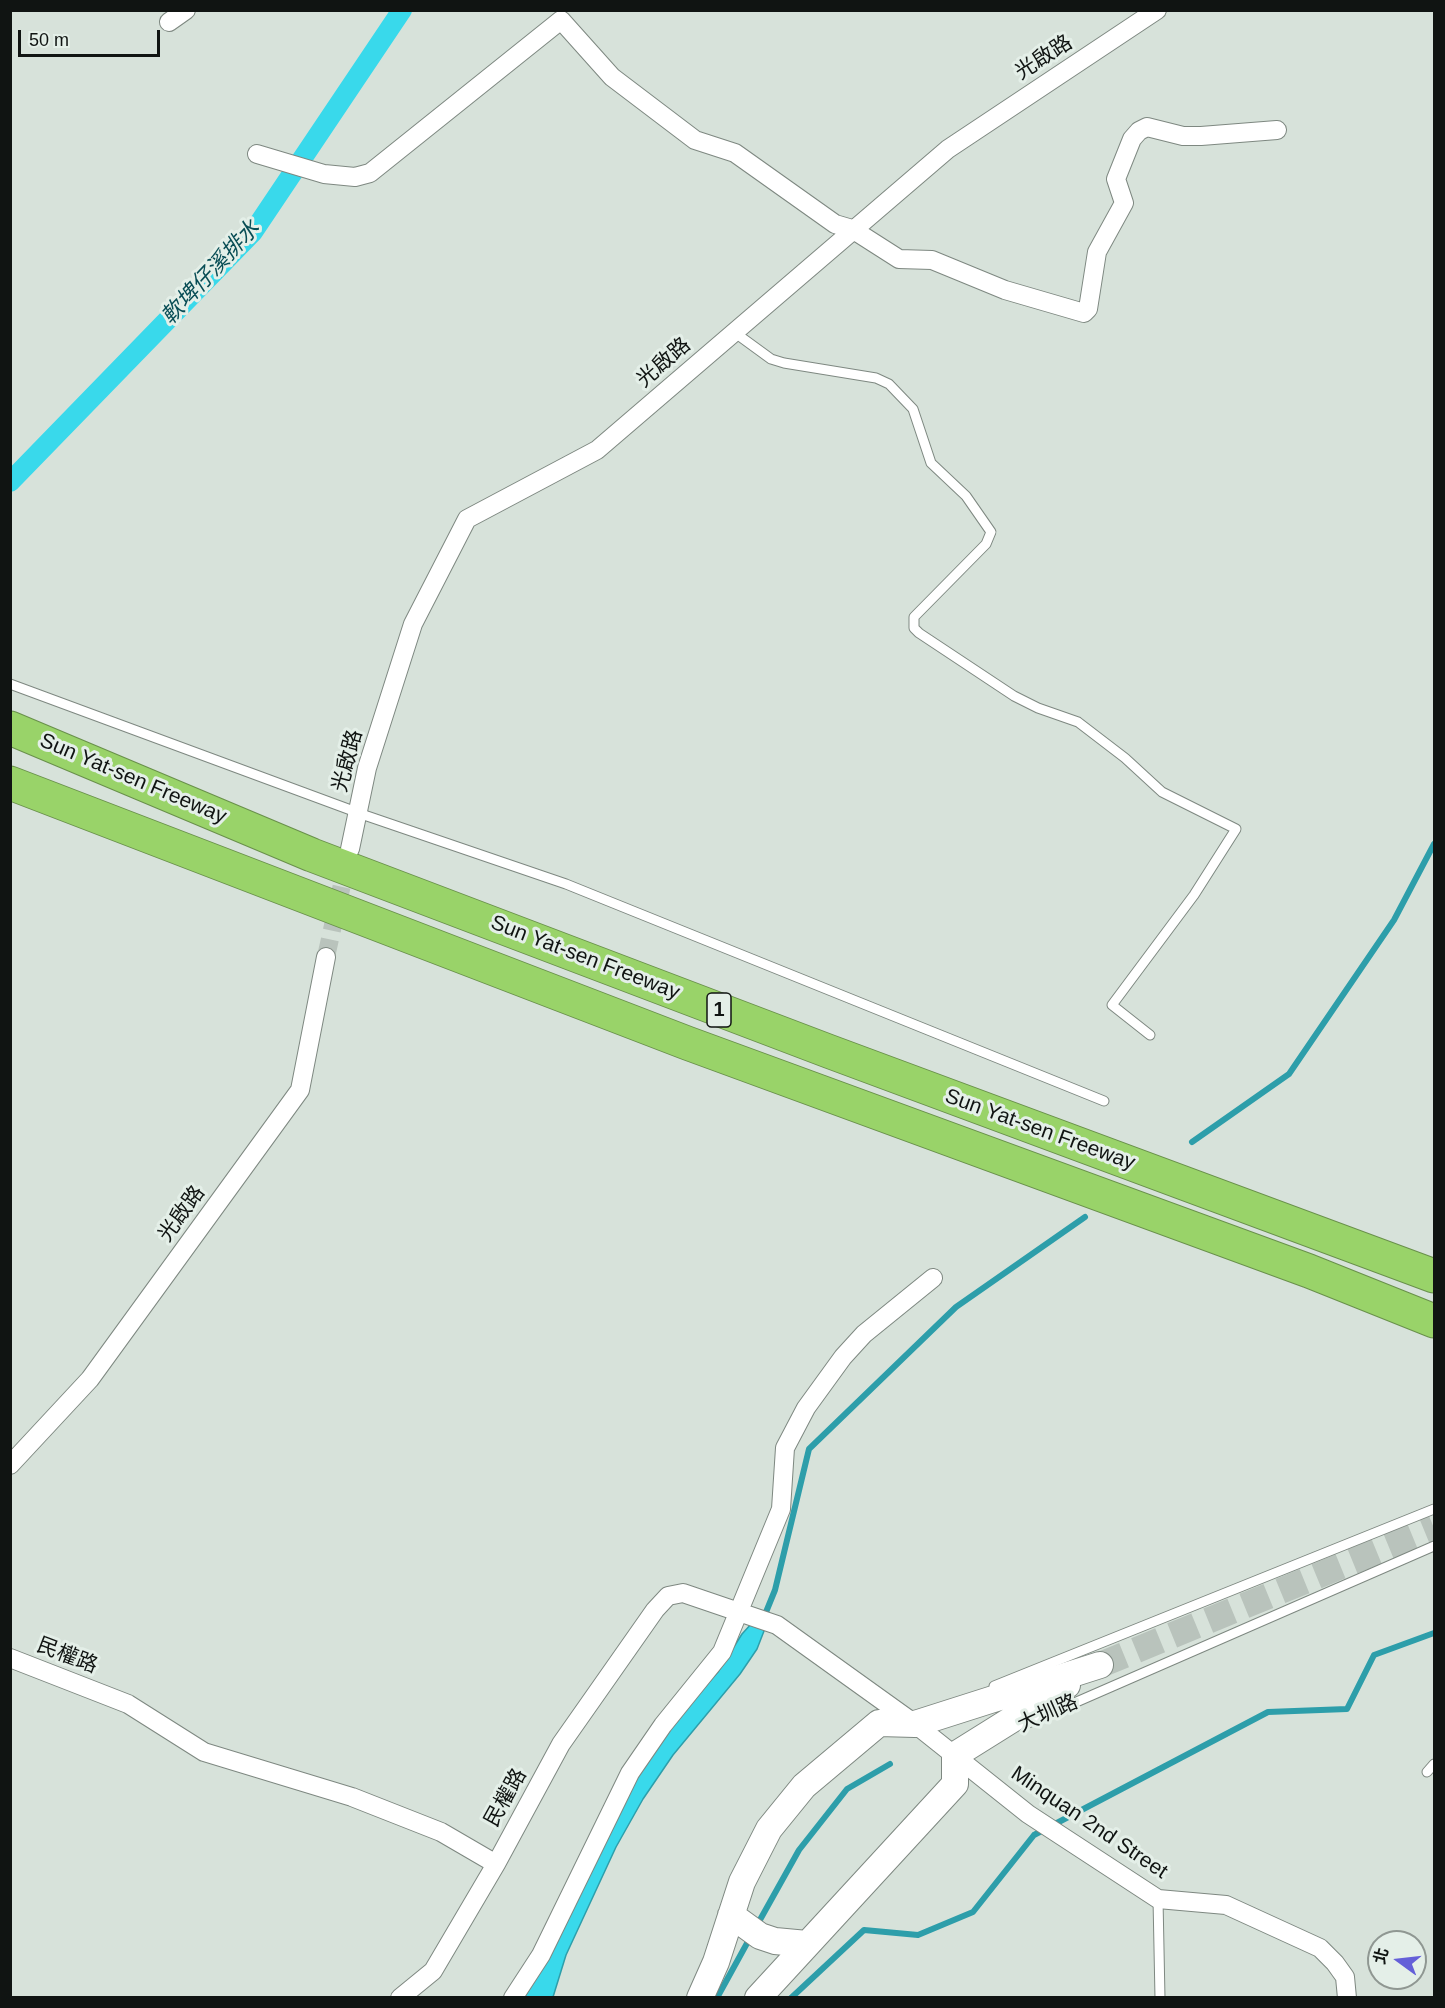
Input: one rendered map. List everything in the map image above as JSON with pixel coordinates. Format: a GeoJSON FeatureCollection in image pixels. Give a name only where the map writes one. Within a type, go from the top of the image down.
{"type":"FeatureCollection","features":[{"type":"Feature","properties":{"kind":"highway","name":"Sun Yat-sen Freeway"},"geometry":{"type":"LineString","coordinates":[[10,728],[312,855],[828,1051],[1434,1276]]}},
{"type":"Feature","properties":{"kind":"highway","name":"Sun Yat-sen Freeway"},"geometry":{"type":"LineString","coordinates":[[10,783],[665,1035],[1287,1263],[1434,1321]]}},
{"type":"Feature","properties":{"kind":"street"},"geometry":{"type":"LineString","coordinates":[[169,22],[186,10]]}},
{"type":"Feature","properties":{"kind":"street","name":"光啟路"},"geometry":{"type":"LineString","coordinates":[[350,849],[367,768],[413,624],[467,519],[597,450],[948,148],[1157,10]]}},
{"type":"Feature","properties":{"kind":"street"},"geometry":{"type":"LineString","coordinates":[[257,153],[324,174],[355,177],[370,173],[561,20],[612,77],[695,140],[735,153],[835,224],[852,229],[898,259],[932,260],[1005,290],[1084,313],[1088,309],[1097,252],[1124,203],[1116,179],[1132,139],[1139,131],[1148,127],[1183,136],[1201,136],[1277,130]]}},
{"type":"Feature","properties":{"kind":"street","name":"光啟路"},"geometry":{"type":"LineString","coordinates":[[10,1465],[90,1379],[300,1090],[326,957]]}},
{"type":"Feature","properties":{"kind":"street"},"geometry":{"type":"LineString","coordinates":[[513,1998],[541,1955],[630,1773],[654,1738],[722,1652],[746,1614],[781,1509],[785,1448],[806,1408],[836,1365],[864,1334],[933,1278]]}},
{"type":"Feature","properties":{"kind":"street","name":"民權路"},"geometry":{"type":"LineString","coordinates":[[10,1658],[128,1704],[204,1752],[352,1797],[441,1832],[496,1864],[561,1744],[655,1610],[668,1596],[683,1593],[777,1625],[955,1755]]}},
{"type":"Feature","properties":{"kind":"street"},"geometry":{"type":"LineString","coordinates":[[700,1998],[716,1962],[745,1925],[742,1882],[769,1829],[804,1786],[879,1723],[915,1724],[1100,1665],[955,1755],[955,1784],[759,1996]]}},
{"type":"Feature","properties":{"kind":"street","name":"Minquan 2nd Street"},"geometry":{"type":"LineString","coordinates":[[955,1755],[1028,1814],[1158,1899],[1226,1905],[1320,1948],[1345,1977],[1347,1998]]}},
{"type":"Feature","properties":{"kind":"street"},"geometry":{"type":"LineString","coordinates":[[400,1998],[433,1971],[496,1864]]}},
{"type":"Feature","properties":{"kind":"street"},"geometry":{"type":"LineString","coordinates":[[745,1925],[775,1941],[807,1944]]}},
{"type":"Feature","properties":{"kind":"lane"},"geometry":{"type":"LineString","coordinates":[[734,332],[771,359],[876,378],[890,384],[913,409],[931,463],[966,496],[991,532],[986,544],[914,616],[914,628],[919,633],[1014,696],[1038,708],[1078,722],[1125,758],[1162,792],[1236,829],[1194,895],[1112,1005],[1150,1035]]}},
{"type":"Feature","properties":{"kind":"lane"},"geometry":{"type":"LineString","coordinates":[[10,684],[358,812],[566,884],[1104,1101]]}},
{"type":"Feature","properties":{"kind":"lane"},"geometry":{"type":"LineString","coordinates":[[915,1724],[998,1685],[1434,1509]]}},
{"type":"Feature","properties":{"kind":"lane","name":"大圳路"},"geometry":{"type":"LineString","coordinates":[[955,1755],[1434,1546]]}},
{"type":"Feature","properties":{"kind":"lane"},"geometry":{"type":"LineString","coordinates":[[1427,1772],[1434,1764]]}},
{"type":"Feature","properties":{"kind":"lane"},"geometry":{"type":"LineString","coordinates":[[1158,1899],[1160,1998]]}},
{"type":"Feature","properties":{"kind":"water"},"geometry":{"type":"Polygon","coordinates":[[[752,1623],[761,1624],[764,1631],[757,1649],[740,1674],[673,1755],[643,1799],[616,1847],[566,1955],[553,1997],[517,1998],[628,1778],[675,1719],[718,1672],[742,1634],[752,1623]]]}},
{"type":"Feature","properties":{"kind":"waterway","name":"軟埤仔溪排水"},"geometry":{"type":"LineString","coordinates":[[10,482],[253,232],[402,10]]}},
{"type":"Feature","properties":{"kind":"waterway"},"geometry":{"type":"LineString","coordinates":[[1192,1142],[1289,1074],[1394,920],[1434,844]]}},
{"type":"Feature","properties":{"kind":"waterway"},"geometry":{"type":"LineString","coordinates":[[764,1617],[775,1590],[809,1449],[956,1307],[1085,1217]]}},
{"type":"Feature","properties":{"kind":"waterway"},"geometry":{"type":"LineString","coordinates":[[791,1998],[864,1930],[918,1935],[973,1912],[1034,1835],[1268,1712],[1347,1709],[1374,1655],[1434,1633]]}},
{"type":"Feature","properties":{"kind":"waterway"},"geometry":{"type":"LineString","coordinates":[[756,1927],[799,1850],[847,1789],[890,1764]]}},
{"type":"Feature","properties":{"kind":"waterway"},"geometry":{"type":"LineString","coordinates":[[718,1996],[751,1936]]}},
{"type":"Feature","properties":{"kind":"tunnel"},"geometry":{"type":"LineString","coordinates":[[326,957],[347,862]]}},
{"type":"Feature","properties":{"kind":"tunnel"},"geometry":{"type":"LineString","coordinates":[[1100,1665],[1434,1528]]}}]}
